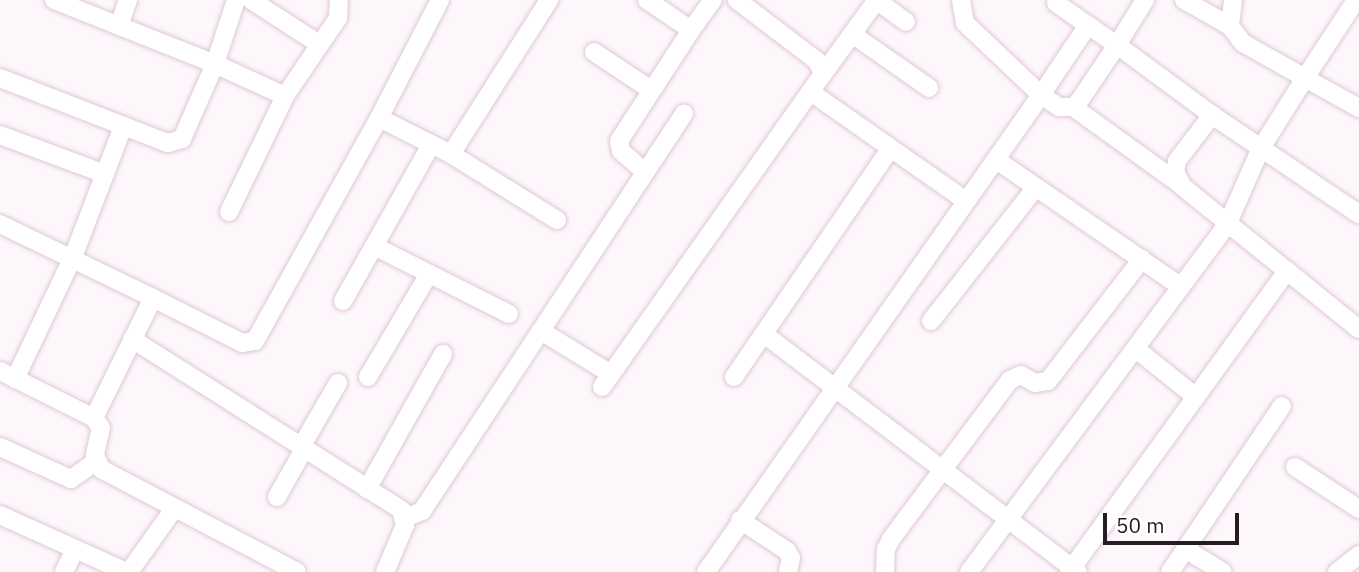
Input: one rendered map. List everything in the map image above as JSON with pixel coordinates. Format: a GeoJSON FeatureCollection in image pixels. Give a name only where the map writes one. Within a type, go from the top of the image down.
{"type":"FeatureCollection","features":[{"type":"Feature","properties":{"kind":"street"},"geometry":{"type":"LineString","coordinates":[[54,0],[215,64],[285,96]]}},
{"type":"Feature","properties":{"kind":"street"},"geometry":{"type":"LineString","coordinates":[[119,26],[128,0]]}},
{"type":"Feature","properties":{"kind":"street"},"geometry":{"type":"LineString","coordinates":[[0,78],[123,127],[176,143],[188,127],[215,64],[236,0]]}},
{"type":"Feature","properties":{"kind":"street"},"geometry":{"type":"LineString","coordinates":[[251,0],[319,44]]}},
{"type":"Feature","properties":{"kind":"street"},"geometry":{"type":"LineString","coordinates":[[229,212],[285,96],[338,18],[339,0]]}},
{"type":"Feature","properties":{"kind":"street"},"geometry":{"type":"LineString","coordinates":[[0,224],[73,257],[242,343],[255,341],[379,118],[440,0]]}},
{"type":"Feature","properties":{"kind":"street"},"geometry":{"type":"LineString","coordinates":[[451,155],[549,0]]}},
{"type":"Feature","properties":{"kind":"street"},"geometry":{"type":"LineString","coordinates":[[647,0],[691,30]]}},
{"type":"Feature","properties":{"kind":"street"},"geometry":{"type":"LineString","coordinates":[[645,172],[621,151],[619,142],[713,0]]}},
{"type":"Feature","properties":{"kind":"street"},"geometry":{"type":"LineString","coordinates":[[737,0],[817,61],[823,74]]}},
{"type":"Feature","properties":{"kind":"street"},"geometry":{"type":"LineString","coordinates":[[541,331],[606,380],[877,0],[906,22]]}},
{"type":"Feature","properties":{"kind":"street"},"geometry":{"type":"LineString","coordinates":[[961,0],[959,12],[965,23],[1041,95],[1059,107],[1073,107],[1183,187],[1359,329]]}},
{"type":"Feature","properties":{"kind":"street"},"geometry":{"type":"LineString","coordinates":[[1073,107],[1145,0]]}},
{"type":"Feature","properties":{"kind":"street"},"geometry":{"type":"LineString","coordinates":[[1184,0],[1230,26],[1243,43],[1359,108]]}},
{"type":"Feature","properties":{"kind":"street"},"geometry":{"type":"LineString","coordinates":[[1230,26],[1233,0]]}},
{"type":"Feature","properties":{"kind":"street"},"geometry":{"type":"LineString","coordinates":[[969,572],[1228,223],[1261,148],[1356,0]]}},
{"type":"Feature","properties":{"kind":"street"},"geometry":{"type":"LineString","coordinates":[[1056,3],[1212,115],[1359,214]]}},
{"type":"Feature","properties":{"kind":"street"},"geometry":{"type":"LineString","coordinates":[[706,572],[966,201],[998,161],[1088,25]]}},
{"type":"Feature","properties":{"kind":"street"},"geometry":{"type":"LineString","coordinates":[[852,34],[929,88]]}},
{"type":"Feature","properties":{"kind":"street"},"geometry":{"type":"LineString","coordinates":[[594,52],[651,90]]}},
{"type":"Feature","properties":{"kind":"street"},"geometry":{"type":"LineString","coordinates":[[812,93],[966,201]]}},
{"type":"Feature","properties":{"kind":"street"},"geometry":{"type":"LineString","coordinates":[[385,572],[405,518],[422,511],[684,114]]}},
{"type":"Feature","properties":{"kind":"street"},"geometry":{"type":"LineString","coordinates":[[1183,187],[1175,172],[1177,161],[1212,115]]}},
{"type":"Feature","properties":{"kind":"street"},"geometry":{"type":"LineString","coordinates":[[379,118],[451,155],[557,220]]}},
{"type":"Feature","properties":{"kind":"street"},"geometry":{"type":"LineString","coordinates":[[0,447],[71,479],[95,461],[101,428],[94,418],[8,375],[73,257],[123,127]]}},
{"type":"Feature","properties":{"kind":"street"},"geometry":{"type":"LineString","coordinates":[[0,135],[105,174]]}},
{"type":"Feature","properties":{"kind":"street"},"geometry":{"type":"LineString","coordinates":[[343,301],[432,145]]}},
{"type":"Feature","properties":{"kind":"street"},"geometry":{"type":"LineString","coordinates":[[734,377],[890,149]]}},
{"type":"Feature","properties":{"kind":"street"},"geometry":{"type":"LineString","coordinates":[[998,161],[1181,287]]}},
{"type":"Feature","properties":{"kind":"street"},"geometry":{"type":"LineString","coordinates":[[931,321],[1035,187]]}},
{"type":"Feature","properties":{"kind":"street"},"geometry":{"type":"LineString","coordinates":[[374,246],[509,314]]}},
{"type":"Feature","properties":{"kind":"street"},"geometry":{"type":"LineString","coordinates":[[885,572],[886,549],[941,468],[1010,380],[1021,376],[1035,383],[1048,381],[1142,259]]}},
{"type":"Feature","properties":{"kind":"street"},"geometry":{"type":"LineString","coordinates":[[764,334],[1008,517],[1073,571],[1287,271]]}},
{"type":"Feature","properties":{"kind":"street"},"geometry":{"type":"LineString","coordinates":[[368,377],[429,274]]}},
{"type":"Feature","properties":{"kind":"street"},"geometry":{"type":"LineString","coordinates":[[94,418],[153,298]]}},
{"type":"Feature","properties":{"kind":"street"},"geometry":{"type":"LineString","coordinates":[[132,340],[367,489],[405,518]]}},
{"type":"Feature","properties":{"kind":"street"},"geometry":{"type":"LineString","coordinates":[[1136,349],[1196,397]]}},
{"type":"Feature","properties":{"kind":"street"},"geometry":{"type":"LineString","coordinates":[[367,489],[443,354]]}},
{"type":"Feature","properties":{"kind":"street"},"geometry":{"type":"LineString","coordinates":[[277,497],[338,383]]}},
{"type":"Feature","properties":{"kind":"street"},"geometry":{"type":"LineString","coordinates":[[1170,572],[1282,406]]}},
{"type":"Feature","properties":{"kind":"street"},"geometry":{"type":"LineString","coordinates":[[95,461],[174,509],[298,572]]}},
{"type":"Feature","properties":{"kind":"street"},"geometry":{"type":"LineString","coordinates":[[1295,467],[1359,509]]}},
{"type":"Feature","properties":{"kind":"street"},"geometry":{"type":"LineString","coordinates":[[0,515],[127,572],[174,509]]}},
{"type":"Feature","properties":{"kind":"street"},"geometry":{"type":"LineString","coordinates":[[740,520],[787,551],[791,558],[788,572]]}},
{"type":"Feature","properties":{"kind":"street"},"geometry":{"type":"LineString","coordinates":[[64,572],[75,549]]}},
{"type":"Feature","properties":{"kind":"street"},"geometry":{"type":"LineString","coordinates":[[1185,549],[1223,572]]}},
{"type":"Feature","properties":{"kind":"street"},"geometry":{"type":"LineString","coordinates":[[1337,572],[1359,555]]}}]}
